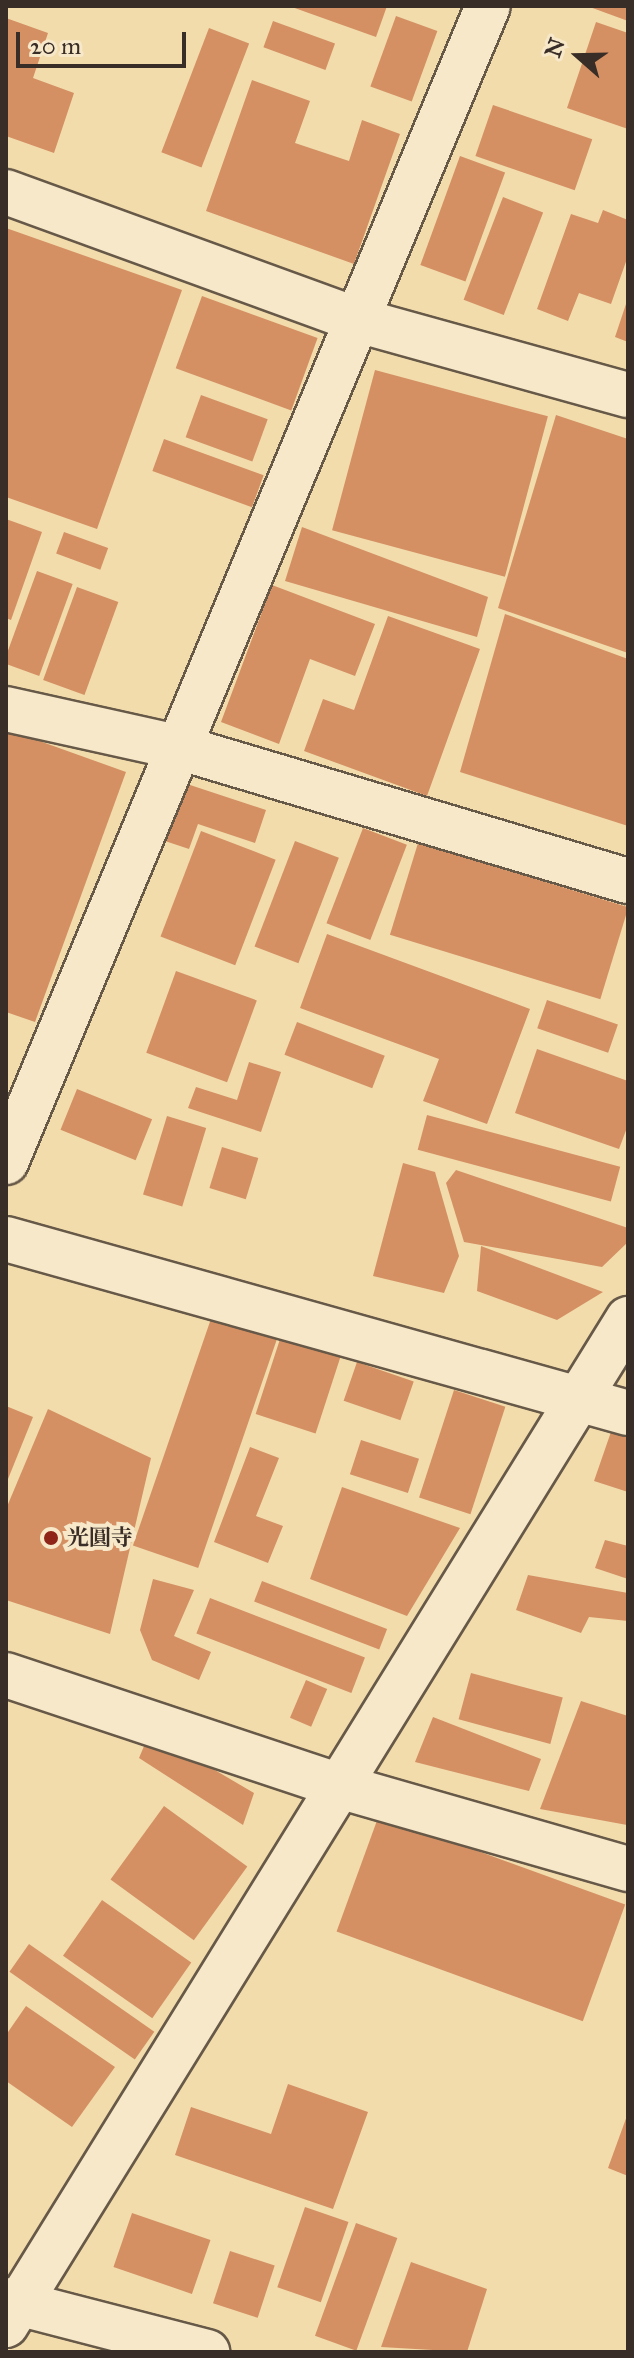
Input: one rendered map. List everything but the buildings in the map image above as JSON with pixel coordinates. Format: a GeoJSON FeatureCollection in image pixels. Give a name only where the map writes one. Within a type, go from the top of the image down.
{"type":"FeatureCollection","features":[{"type":"Feature","properties":{"kind":"street"},"geometry":{"type":"LineString","coordinates":[[6,1162],[178,747],[361,321],[488,6]]}},
{"type":"Feature","properties":{"kind":"street"},"geometry":{"type":"LineString","coordinates":[[6,192],[361,321],[628,395]]}},
{"type":"Feature","properties":{"kind":"street"},"geometry":{"type":"LineString","coordinates":[[6,709],[178,747],[628,881]]}},
{"type":"Feature","properties":{"kind":"street"},"geometry":{"type":"LineString","coordinates":[[6,1239],[628,1413]]}},
{"type":"Feature","properties":{"kind":"street"},"geometry":{"type":"LineString","coordinates":[[207,2352],[11,2309],[342,1787],[628,1319]]}},
{"type":"Feature","properties":{"kind":"street"},"geometry":{"type":"LineString","coordinates":[[6,1675],[342,1787],[628,1869]]}},
{"type":"Feature","properties":{"kind":"place","name":"光圓寺"},"geometry":{"type":"Point","coordinates":[51,1538]}}]}
